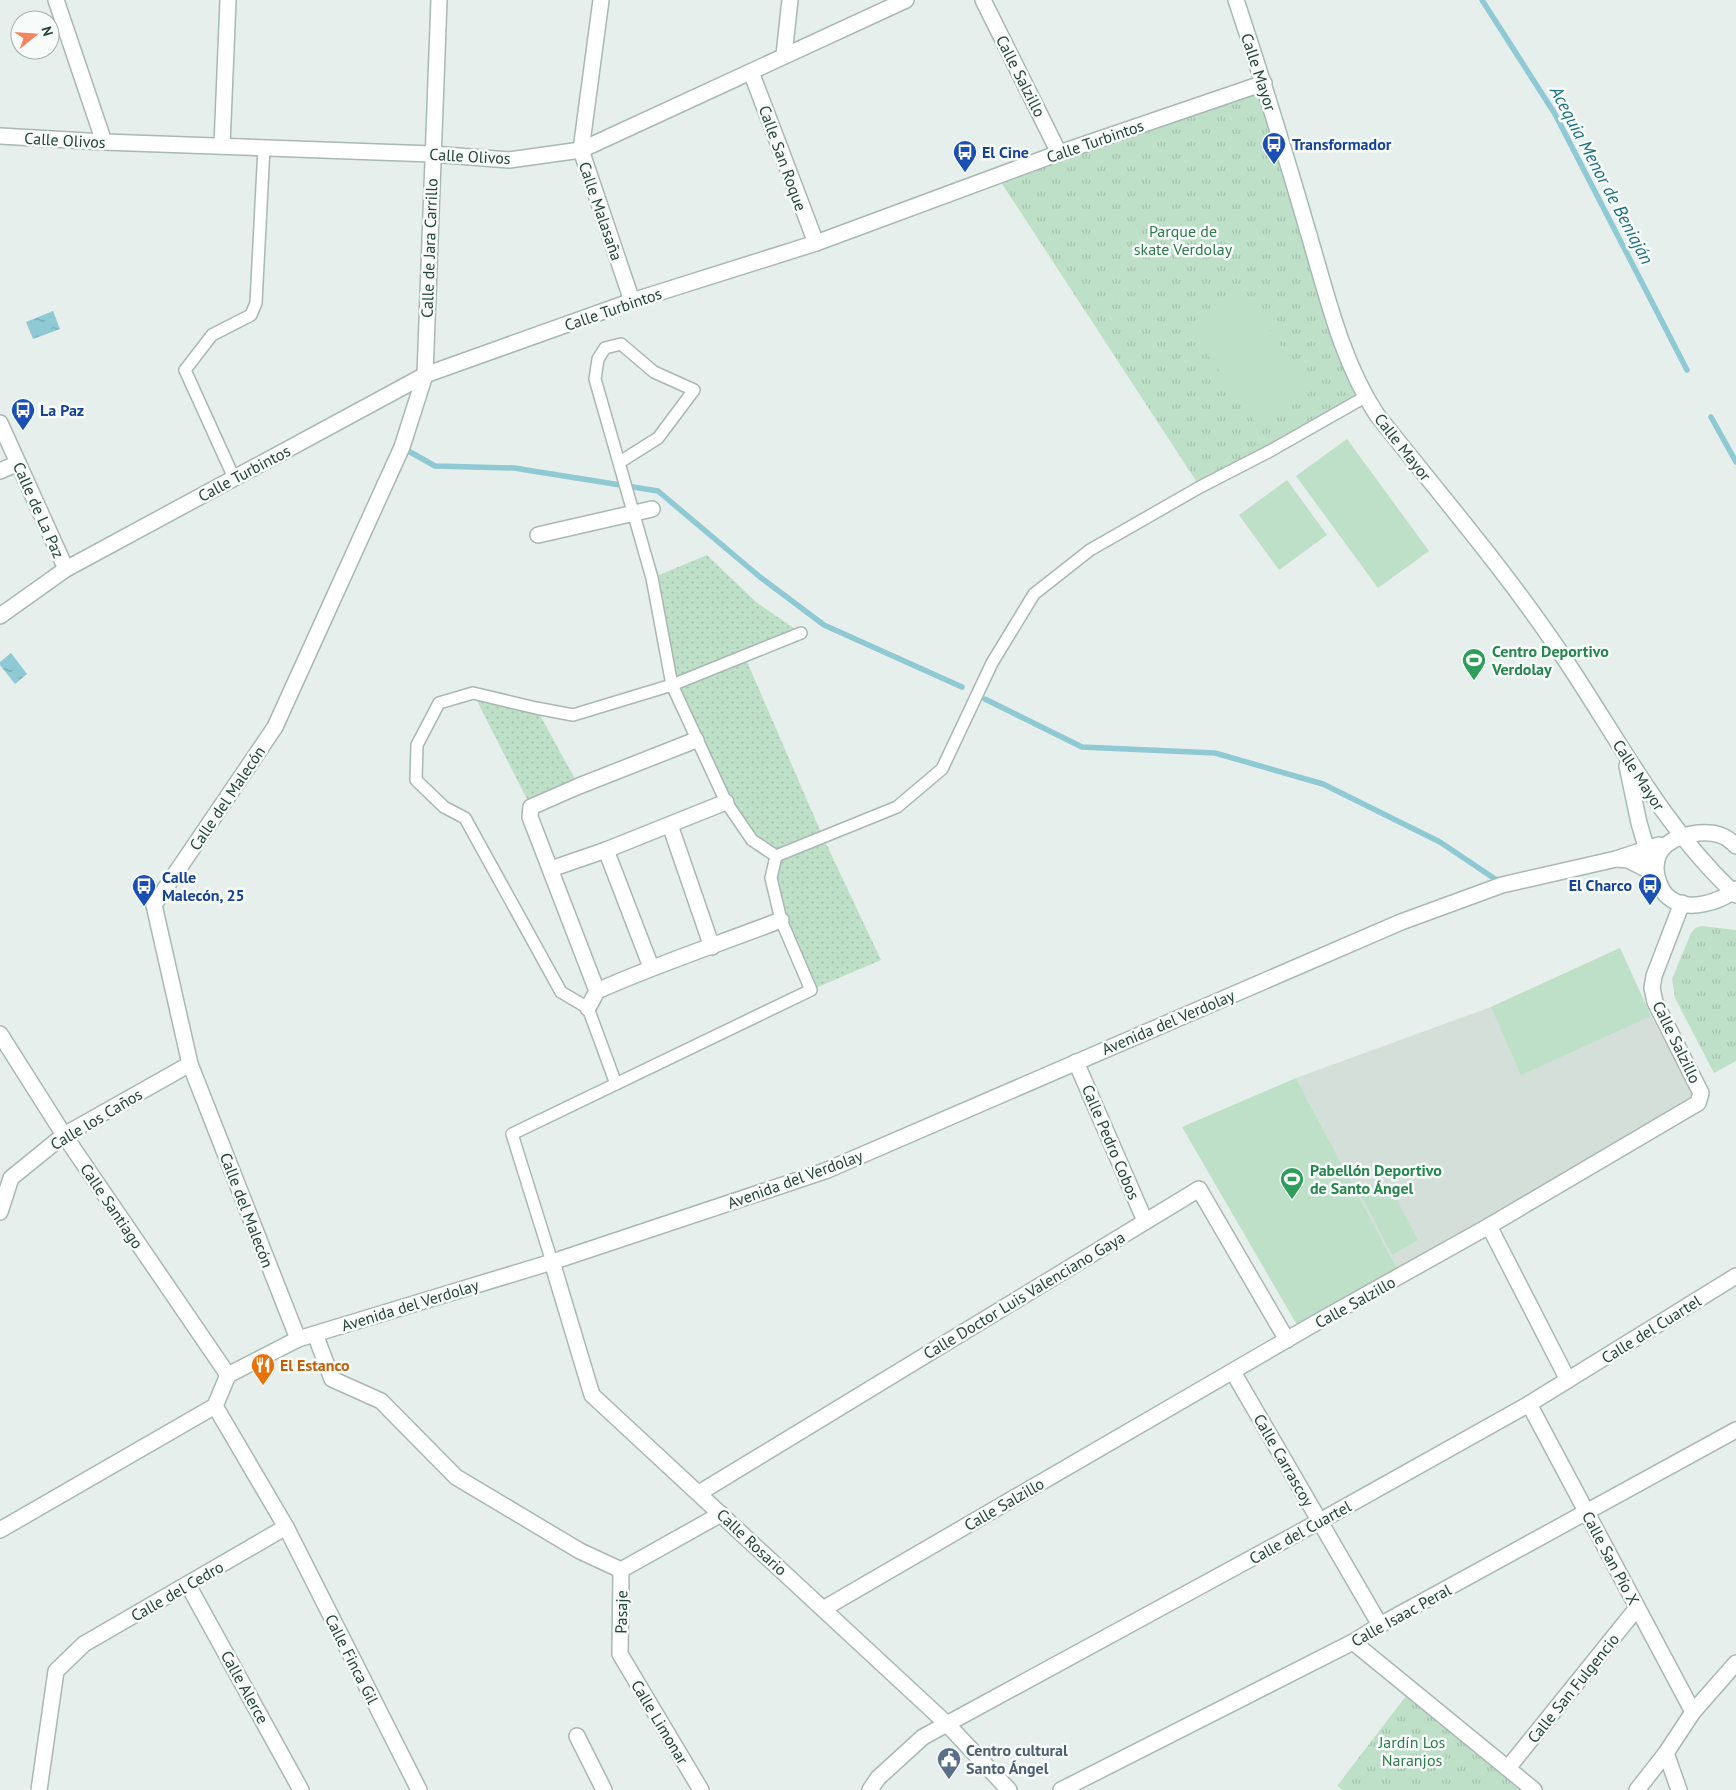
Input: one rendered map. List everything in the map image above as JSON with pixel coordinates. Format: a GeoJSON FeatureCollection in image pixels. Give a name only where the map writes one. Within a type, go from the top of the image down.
{"type":"FeatureCollection","features":[{"type":"Feature","properties":{"kind":"street"},"geometry":{"type":"LineString","coordinates":[[56,0],[104,142]]}},
{"type":"Feature","properties":{"kind":"street"},"geometry":{"type":"LineString","coordinates":[[222,146],[228,0]]}},
{"type":"Feature","properties":{"kind":"street","name":"Calle de Jara Carrillo"},"geometry":{"type":"LineString","coordinates":[[425,375],[439,0]]}},
{"type":"Feature","properties":{"kind":"street","name":"Calle Malasaña"},"geometry":{"type":"LineString","coordinates":[[601,0],[581,150],[632,301]]}},
{"type":"Feature","properties":{"kind":"street"},"geometry":{"type":"LineString","coordinates":[[784,55],[790,0]]}},
{"type":"Feature","properties":{"kind":"street","name":"Calle Olivos"},"geometry":{"type":"LineString","coordinates":[[0,136],[104,142],[432,154],[508,160],[581,150],[906,0]]}},
{"type":"Feature","properties":{"kind":"street","name":"Calle Salzillo"},"geometry":{"type":"LineString","coordinates":[[983,0],[1060,153]]}},
{"type":"Feature","properties":{"kind":"street","name":"Calle Mayor"},"geometry":{"type":"LineString","coordinates":[[1236,0],[1264,83],[1332,312],[1355,376],[1365,397],[1525,603],[1568,663],[1676,839],[1735,892]]}},
{"type":"Feature","properties":{"kind":"street","name":"Calle San Roque"},"geometry":{"type":"LineString","coordinates":[[751,72],[816,243]]}},
{"type":"Feature","properties":{"kind":"street","name":"Calle Turbintos"},"geometry":{"type":"LineString","coordinates":[[0,616],[66,569],[425,375],[632,301],[816,243],[1060,153],[1264,83]]}},
{"type":"Feature","properties":{"kind":"street","name":"Calle del Malecón"},"geometry":{"type":"LineString","coordinates":[[298,1339],[190,1064],[154,905],[275,727],[402,447],[425,375]]}},
{"type":"Feature","properties":{"kind":"street","name":"Calle de La Paz"},"geometry":{"type":"LineString","coordinates":[[0,423],[66,569]]}},
{"type":"Feature","properties":{"kind":"street"},"geometry":{"type":"LineString","coordinates":[[0,471],[18,463]]}},
{"type":"Feature","properties":{"kind":"street"},"geometry":{"type":"LineString","coordinates":[[538,535],[652,509]]}},
{"type":"Feature","properties":{"kind":"street"},"geometry":{"type":"LineString","coordinates":[[597,991],[530,817],[531,807],[696,740]]}},
{"type":"Feature","properties":{"kind":"street"},"geometry":{"type":"LineString","coordinates":[[1624,753],[1646,850],[1657,878],[1671,900],[1682,903],[1702,904],[1735,892]]}},
{"type":"Feature","properties":{"kind":"street"},"geometry":{"type":"LineString","coordinates":[[551,869],[606,850],[726,802]]}},
{"type":"Feature","properties":{"kind":"street"},"geometry":{"type":"LineString","coordinates":[[670,825],[712,947]]}},
{"type":"Feature","properties":{"kind":"street","name":"Avenida del Verdolay"},"geometry":{"type":"LineString","coordinates":[[228,1375],[298,1339],[552,1262],[825,1172],[1401,922],[1502,884],[1616,859],[1694,834],[1736,832]]}},
{"type":"Feature","properties":{"kind":"street"},"geometry":{"type":"LineString","coordinates":[[1718,834],[1725,836],[1736,846]]}},
{"type":"Feature","properties":{"kind":"street"},"geometry":{"type":"LineString","coordinates":[[1657,878],[1655,864],[1657,855],[1676,839]]}},
{"type":"Feature","properties":{"kind":"street"},"geometry":{"type":"LineString","coordinates":[[606,850],[651,967]]}},
{"type":"Feature","properties":{"kind":"street","name":"Avenida del Verdolay"},"geometry":{"type":"LineString","coordinates":[[1616,859],[1628,860],[1657,878]]}},
{"type":"Feature","properties":{"kind":"street","name":"Calle Salzillo"},"geometry":{"type":"LineString","coordinates":[[822,1609],[1288,1340],[1490,1226],[1698,1103],[1701,1093],[1655,1002],[1652,988],[1654,976],[1682,903]]}},
{"type":"Feature","properties":{"kind":"street"},"geometry":{"type":"LineString","coordinates":[[588,1008],[597,991],[651,967],[712,947],[781,920]]}},
{"type":"Feature","properties":{"kind":"street","name":"Calle Santiago"},"geometry":{"type":"LineString","coordinates":[[0,1034],[64,1135],[228,1375]]}},
{"type":"Feature","properties":{"kind":"street","name":"Calle Pedro Cobos"},"geometry":{"type":"LineString","coordinates":[[1076,1062],[1145,1221]]}},
{"type":"Feature","properties":{"kind":"street","name":"Calle los Caños"},"geometry":{"type":"LineString","coordinates":[[0,1212],[11,1178],[64,1135],[190,1064]]}},
{"type":"Feature","properties":{"kind":"street","name":"Calle Doctor Luis Valenciano Gaya"},"geometry":{"type":"LineString","coordinates":[[699,1493],[1199,1189],[1288,1340]]}},
{"type":"Feature","properties":{"kind":"street"},"geometry":{"type":"LineString","coordinates":[[1490,1226],[1568,1380]]}},
{"type":"Feature","properties":{"kind":"street","name":"Calle Rosario"},"geometry":{"type":"LineString","coordinates":[[552,1262],[592,1396],[947,1724],[1008,1790]]}},
{"type":"Feature","properties":{"kind":"street","name":"Calle del Cuartel"},"geometry":{"type":"LineString","coordinates":[[870,1790],[878,1778],[923,1737],[1320,1521],[1529,1404],[1736,1276]]}},
{"type":"Feature","properties":{"kind":"street"},"geometry":{"type":"LineString","coordinates":[[315,1334],[332,1379],[381,1401],[456,1477],[580,1551],[621,1570],[721,1514]]}},
{"type":"Feature","properties":{"kind":"street","name":"Calle Carrascoy"},"geometry":{"type":"LineString","coordinates":[[1233,1372],[1380,1625]]}},
{"type":"Feature","properties":{"kind":"street"},"geometry":{"type":"LineString","coordinates":[[0,1530],[215,1406],[228,1375]]}},
{"type":"Feature","properties":{"kind":"street","name":"Calle San Pío X"},"geometry":{"type":"LineString","coordinates":[[1529,1404],[1693,1712]]}},
{"type":"Feature","properties":{"kind":"street"},"geometry":{"type":"LineString","coordinates":[[215,1406],[286,1527]]}},
{"type":"Feature","properties":{"kind":"street","name":"Calle Isaac Peral"},"geometry":{"type":"LineString","coordinates":[[1061,1790],[1353,1642],[1380,1625],[1736,1430]]}},
{"type":"Feature","properties":{"kind":"street","name":"Calle del Cedro"},"geometry":{"type":"LineString","coordinates":[[40,1784],[56,1671],[84,1644],[286,1527]]}},
{"type":"Feature","properties":{"kind":"street","name":"Calle Finca Gil"},"geometry":{"type":"LineString","coordinates":[[286,1527],[419,1790]]}},
{"type":"Feature","properties":{"kind":"street","name":"Pasaje"},"geometry":{"type":"LineString","coordinates":[[620,1654],[621,1570]]}},
{"type":"Feature","properties":{"kind":"street","name":"Calle Alerce"},"geometry":{"type":"LineString","coordinates":[[188,1585],[301,1790]]}},
{"type":"Feature","properties":{"kind":"street","name":"Calle San Fulgencio"},"geometry":{"type":"LineString","coordinates":[[1508,1768],[1637,1608]]}},
{"type":"Feature","properties":{"kind":"street"},"geometry":{"type":"LineString","coordinates":[[1353,1642],[1534,1790]]}},
{"type":"Feature","properties":{"kind":"street","name":"Calle Limonar"},"geometry":{"type":"LineString","coordinates":[[620,1654],[701,1790]]}},
{"type":"Feature","properties":{"kind":"street"},"geometry":{"type":"LineString","coordinates":[[1637,1790],[1666,1753],[1693,1712],[1736,1662]]}},
{"type":"Feature","properties":{"kind":"street"},"geometry":{"type":"LineString","coordinates":[[577,1736],[604,1790]]}},
{"type":"Feature","properties":{"kind":"street"},"geometry":{"type":"LineString","coordinates":[[1666,1753],[1679,1790]]}},
{"type":"Feature","properties":{"kind":"street"},"geometry":{"type":"LineString","coordinates":[[40,1784],[52,1790]]}},
{"type":"Feature","properties":{"kind":"lane"},"geometry":{"type":"LineString","coordinates":[[234,478],[185,370],[212,335],[251,315],[256,303],[264,147]]}},
{"type":"Feature","properties":{"kind":"lane"},"geometry":{"type":"LineString","coordinates":[[620,462],[658,438],[694,390],[654,372],[622,344],[605,348],[598,359],[595,379],[620,462],[632,514],[652,578],[672,684],[726,802],[752,840],[776,856]]}},
{"type":"Feature","properties":{"kind":"lane"},"geometry":{"type":"LineString","coordinates":[[776,856],[897,807],[942,769],[992,663],[1034,594],[1090,550],[1200,487],[1270,451],[1365,397]]}},
{"type":"Feature","properties":{"kind":"lane"},"geometry":{"type":"LineString","coordinates":[[616,1084],[588,1008],[561,992],[465,818],[444,807],[416,780],[417,745],[439,703],[473,693],[573,715],[672,684],[801,633]]}},
{"type":"Feature","properties":{"kind":"lane"},"geometry":{"type":"LineString","coordinates":[[552,1262],[512,1134],[811,990],[781,920],[771,878],[776,856]]}},
{"type":"Feature","properties":{"kind":"shaded area"},"geometry":{"type":"Polygon","coordinates":[[[1620,948],[1651,1016],[1698,1103],[1401,1276],[1296,1078],[1491,1007],[1620,948]]]}},
{"type":"Feature","properties":{"kind":"green space","name":"Parque de skate Verdolay"},"geometry":{"type":"Polygon","coordinates":[[[1264,83],[1365,397],[1200,487],[997,176],[1264,83]]]}},
{"type":"Feature","properties":{"kind":"green space"},"geometry":{"type":"Polygon","coordinates":[[[1243,292],[1312,391],[1259,428],[1190,329],[1243,292]]]}},
{"type":"Feature","properties":{"kind":"green space"},"geometry":{"type":"Polygon","coordinates":[[[1347,439],[1429,551],[1378,588],[1296,476],[1347,439]]]}},
{"type":"Feature","properties":{"kind":"green space"},"geometry":{"type":"Polygon","coordinates":[[[1287,480],[1327,535],[1279,570],[1239,515],[1287,480]]]}},
{"type":"Feature","properties":{"kind":"green space"},"geometry":{"type":"Polygon","coordinates":[[[707,555],[756,602],[801,633],[745,657],[823,837],[881,960],[811,990],[771,878],[776,856],[752,840],[672,685],[652,578],[707,555]]]}},
{"type":"Feature","properties":{"kind":"green space"},"geometry":{"type":"Polygon","coordinates":[[[473,693],[536,708],[579,786],[531,807],[473,693]]]}},
{"type":"Feature","properties":{"kind":"green space"},"geometry":{"type":"Polygon","coordinates":[[[1702,926],[1736,930],[1736,1061],[1714,1073],[1675,998],[1672,979],[1691,933],[1695,928],[1702,926]]]}},
{"type":"Feature","properties":{"kind":"green space"},"geometry":{"type":"Polygon","coordinates":[[[1620,948],[1651,1016],[1521,1075],[1491,1007],[1620,948]]]}},
{"type":"Feature","properties":{"kind":"green space","name":"Pabellón Deportivo de Santo Ángel"},"geometry":{"type":"Polygon","coordinates":[[[1296,1078],[1401,1276],[1319,1321],[1297,1325],[1182,1127],[1296,1078]]]}},
{"type":"Feature","properties":{"kind":"green space"},"geometry":{"type":"Polygon","coordinates":[[[1388,1183],[1418,1240],[1392,1255],[1361,1195],[1388,1183]]]}},
{"type":"Feature","properties":{"kind":"green space","name":"Jardín Los Naranjos"},"geometry":{"type":"Polygon","coordinates":[[[1406,1696],[1521,1790],[1343,1790],[1337,1786],[1406,1696]]]}},
{"type":"Feature","properties":{"kind":"water"},"geometry":{"type":"Polygon","coordinates":[[[53,311],[60,329],[33,339],[26,322],[53,311]]]}},
{"type":"Feature","properties":{"kind":"water"},"geometry":{"type":"Polygon","coordinates":[[[11,653],[27,674],[15,684],[0,665],[0,662],[11,653]]]}},
{"type":"Feature","properties":{"kind":"waterway","name":"Acequia Menor de Beniaján"},"geometry":{"type":"LineString","coordinates":[[1482,0],[1555,114],[1687,370]]}},
{"type":"Feature","properties":{"kind":"waterway","name":"Acequia Menor de Beniaján"},"geometry":{"type":"LineString","coordinates":[[1711,417],[1736,462]]}},
{"type":"Feature","properties":{"kind":"waterway"},"geometry":{"type":"LineString","coordinates":[[403,448],[435,466],[514,468],[658,491],[760,577],[824,625],[962,687]]}},
{"type":"Feature","properties":{"kind":"waterway"},"geometry":{"type":"LineString","coordinates":[[985,699],[1082,747],[1215,753],[1323,784],[1440,842],[1501,883]]}},
{"type":"Feature","properties":{"kind":"place","name":"Transformador"},"geometry":{"type":"Point","coordinates":[1274,165]}},
{"type":"Feature","properties":{"kind":"place","name":"El Cine"},"geometry":{"type":"Point","coordinates":[965,173]}},
{"type":"Feature","properties":{"kind":"place","name":"La Paz"},"geometry":{"type":"Point","coordinates":[23,431]}},
{"type":"Feature","properties":{"kind":"place","name":"Centro Deportivo Verdolay"},"geometry":{"type":"Point","coordinates":[1474,681]}},
{"type":"Feature","properties":{"kind":"place","name":"El Charco"},"geometry":{"type":"Point","coordinates":[1650,906]}},
{"type":"Feature","properties":{"kind":"place","name":"Calle Malecón, 25"},"geometry":{"type":"Point","coordinates":[144,907]}},
{"type":"Feature","properties":{"kind":"place","name":"Pabellón Deportivo de Santo Ángel"},"geometry":{"type":"Point","coordinates":[1292,1200]}},
{"type":"Feature","properties":{"kind":"place","name":"El Estanco"},"geometry":{"type":"Point","coordinates":[263,1386]}},
{"type":"Feature","properties":{"kind":"place","name":"Centro cultural Santo Ángel"},"geometry":{"type":"Point","coordinates":[949,1780]}}]}
